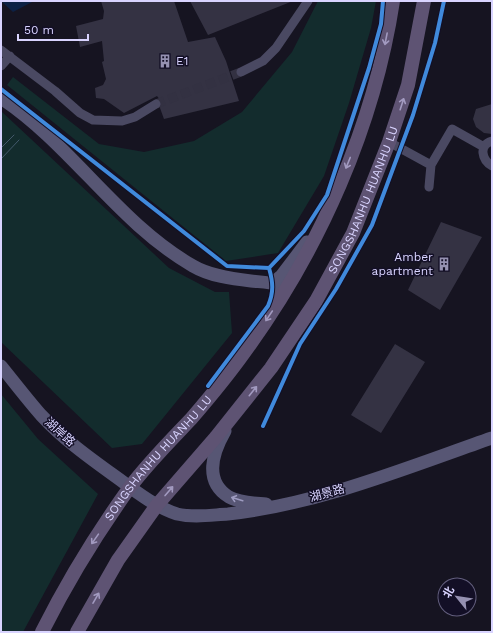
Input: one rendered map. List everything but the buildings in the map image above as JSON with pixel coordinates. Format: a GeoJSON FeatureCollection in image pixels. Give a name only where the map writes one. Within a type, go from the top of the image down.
{"type":"FeatureCollection","features":[{"type":"Feature","properties":{"kind":"main road","name":"SONGSHANHU HUANHU LU"},"geometry":{"type":"LineString","coordinates":[[42,632],[91,544],[130,487],[218,387],[246,350],[290,285],[324,220],[356,142],[378,77],[393,1]]}},
{"type":"Feature","properties":{"kind":"main road","name":"SONGSHANHU HUANHU LU"},"geometry":{"type":"LineString","coordinates":[[77,632],[118,560],[157,505],[271,368],[316,301],[353,233],[389,142],[408,85],[425,3]]}},
{"type":"Feature","properties":{"kind":"street"},"geometry":{"type":"LineString","coordinates":[[241,72],[263,61],[276,48],[308,1]]}},
{"type":"Feature","properties":{"kind":"street"},"geometry":{"type":"LineString","coordinates":[[1,50],[55,91],[80,113],[93,120],[122,121],[135,117],[156,104]]}},
{"type":"Feature","properties":{"kind":"street"},"geometry":{"type":"LineString","coordinates":[[1,66],[10,56]]}},
{"type":"Feature","properties":{"kind":"street"},"geometry":{"type":"LineString","coordinates":[[1,98],[40,128],[100,190],[155,240],[193,266],[214,275],[269,282],[278,285],[281,291],[279,301]]}},
{"type":"Feature","properties":{"kind":"street"},"geometry":{"type":"LineString","coordinates":[[429,187],[431,165],[452,129],[488,144],[483,153],[484,159],[492,166]]}},
{"type":"Feature","properties":{"kind":"street"},"geometry":{"type":"LineString","coordinates":[[389,142],[431,165]]}},
{"type":"Feature","properties":{"kind":"street"},"geometry":{"type":"LineString","coordinates":[[269,282],[282,275],[324,220]]}},
{"type":"Feature","properties":{"kind":"street","name":"湖岸路"},"geometry":{"type":"LineString","coordinates":[[1,366],[41,415],[65,438],[130,487],[157,505]]}},
{"type":"Feature","properties":{"kind":"street"},"geometry":{"type":"LineString","coordinates":[[233,415],[219,441],[214,455],[212,471],[216,485],[229,496],[240,500],[275,506]]}},
{"type":"Feature","properties":{"kind":"street","name":"湖景路"},"geometry":{"type":"LineString","coordinates":[[157,505],[176,514],[196,517],[245,512],[362,484],[492,438]]}},
{"type":"Feature","properties":{"kind":"green space"},"geometry":{"type":"Polygon","coordinates":[[[318,1],[376,1],[371,28],[349,103],[324,176],[278,253],[226,261],[7,85],[13,77],[99,144],[144,152],[194,141],[242,112],[292,52],[318,1]]]}},
{"type":"Feature","properties":{"kind":"green space"},"geometry":{"type":"Polygon","coordinates":[[[1,111],[169,268],[215,292],[229,292],[232,333],[142,444],[112,448],[1,342],[1,111]]]}},
{"type":"Feature","properties":{"kind":"green space"},"geometry":{"type":"Polygon","coordinates":[[[1,394],[38,439],[98,494],[23,632],[1,632],[1,394]]]}},
{"type":"Feature","properties":{"kind":"water"},"geometry":{"type":"Polygon","coordinates":[[[1,1],[34,1],[13,12],[1,1]]]}},
{"type":"Feature","properties":{"kind":"tunnel"},"geometry":{"type":"LineString","coordinates":[[156,104],[241,72]]}},
{"type":"Feature","properties":{"kind":"tram line"},"geometry":{"type":"LineString","coordinates":[[1,148],[14,135]]}},
{"type":"Feature","properties":{"kind":"tram line"},"geometry":{"type":"LineString","coordinates":[[1,159],[19,140]]}},
{"type":"Feature","properties":{"kind":"cycle path"},"geometry":{"type":"LineString","coordinates":[[269,268],[304,231],[327,195],[369,68],[381,24],[383,1]]}},
{"type":"Feature","properties":{"kind":"cycle path"},"geometry":{"type":"LineString","coordinates":[[263,426],[300,344],[336,289],[372,225],[413,115],[435,43],[444,1]]}},
{"type":"Feature","properties":{"kind":"cycle path"},"geometry":{"type":"LineString","coordinates":[[1,89],[227,266],[269,268],[272,287],[268,306],[208,386]]}},
{"type":"Feature","properties":{"kind":"place","name":"E1"},"geometry":{"type":"Point","coordinates":[165,61]}},
{"type":"Feature","properties":{"kind":"place","name":"Amber apartment"},"geometry":{"type":"Point","coordinates":[444,264]}}]}
